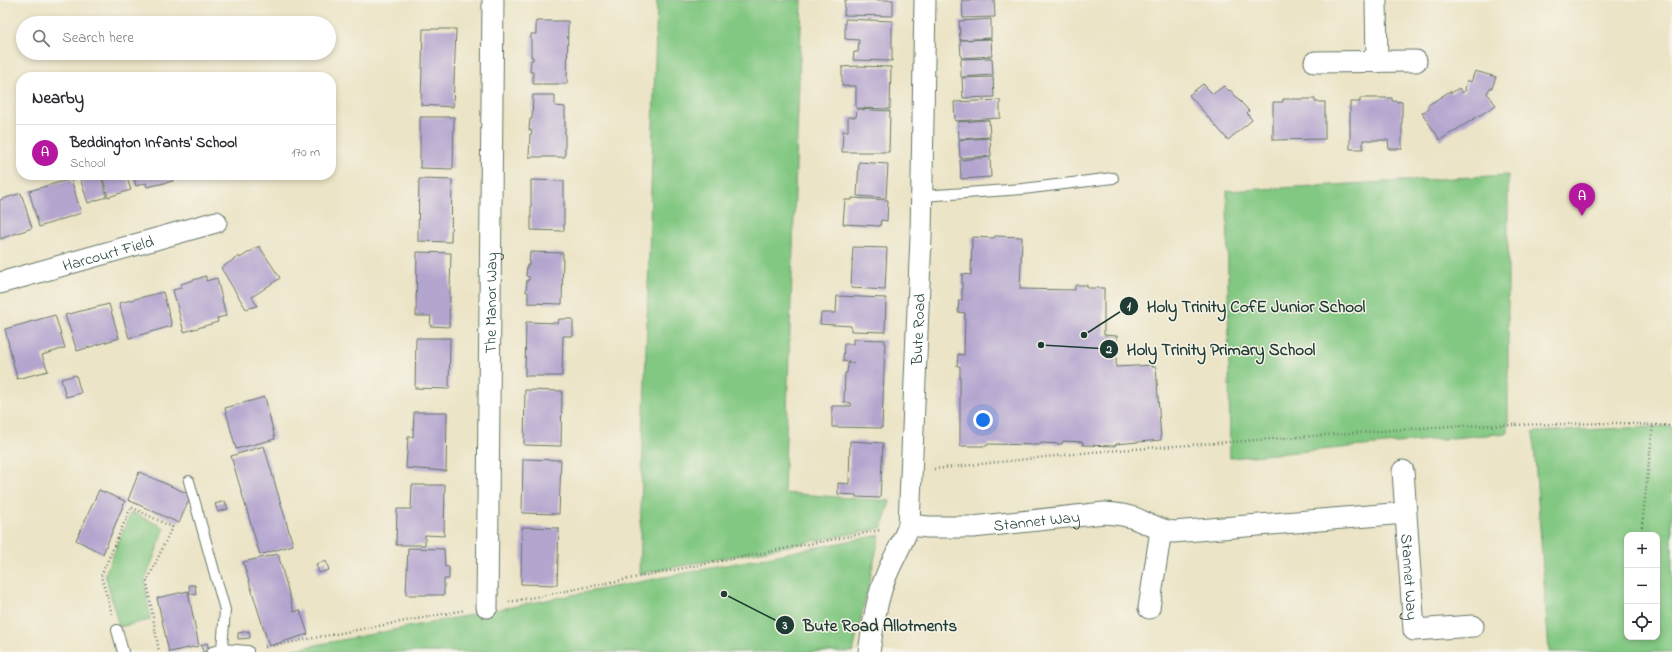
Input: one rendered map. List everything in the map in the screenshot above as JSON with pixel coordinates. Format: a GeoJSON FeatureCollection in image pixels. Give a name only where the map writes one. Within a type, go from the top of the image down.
{"type":"FeatureCollection","features":[{"type":"Feature","properties":{"kind":"street","name":"The Manor Way"},"geometry":{"type":"LineString","coordinates":[[487,606],[493,0]]}},
{"type":"Feature","properties":{"kind":"street","name":"Bute Road"},"geometry":{"type":"LineString","coordinates":[[869,652],[879,595],[909,525],[913,471],[922,196],[925,0]]}},
{"type":"Feature","properties":{"kind":"street"},"geometry":{"type":"LineString","coordinates":[[1376,0],[1377,62]]}},
{"type":"Feature","properties":{"kind":"street"},"geometry":{"type":"LineString","coordinates":[[1315,62],[1416,61]]}},
{"type":"Feature","properties":{"kind":"street","name":"Harcourt Field"},"geometry":{"type":"LineString","coordinates":[[0,283],[216,222]]}},
{"type":"Feature","properties":{"kind":"street","name":"Stannet Way"},"geometry":{"type":"LineString","coordinates":[[1403,471],[1414,630],[1473,626]]}},
{"type":"Feature","properties":{"kind":"street","name":"Stannet Way"},"geometry":{"type":"LineString","coordinates":[[909,525],[928,527],[973,527],[1104,513],[1123,514],[1161,530],[1173,532],[1405,513]]}},
{"type":"Feature","properties":{"kind":"street"},"geometry":{"type":"LineString","coordinates":[[1149,608],[1161,530]]}},
{"type":"Feature","properties":{"kind":"lane"},"geometry":{"type":"LineString","coordinates":[[922,196],[1023,189],[1113,178]]}},
{"type":"Feature","properties":{"kind":"lane"},"geometry":{"type":"LineString","coordinates":[[189,481],[225,610],[217,651],[248,651]]}},
{"type":"Feature","properties":{"kind":"lane"},"geometry":{"type":"LineString","coordinates":[[117,630],[123,652]]}},
{"type":"Feature","properties":{"kind":"path"},"geometry":{"type":"LineString","coordinates":[[913,471],[1092,452],[1450,426],[1618,424],[1672,426]]}},
{"type":"Feature","properties":{"kind":"path"},"geometry":{"type":"LineString","coordinates":[[1641,532],[1652,425]]}},
{"type":"Feature","properties":{"kind":"path"},"geometry":{"type":"LineString","coordinates":[[117,630],[101,576],[131,507],[172,527],[147,582],[159,652]]}},
{"type":"Feature","properties":{"kind":"path"},"geometry":{"type":"LineString","coordinates":[[248,651],[909,525]]}},
{"type":"Feature","properties":{"kind":"green space"},"geometry":{"type":"Polygon","coordinates":[[[657,0],[802,0],[784,493],[890,501],[882,528],[639,574],[657,0]]]}},
{"type":"Feature","properties":{"kind":"green space"},"geometry":{"type":"Polygon","coordinates":[[[1508,175],[1508,433],[1230,458],[1227,191],[1508,175]]]}},
{"type":"Feature","properties":{"kind":"green space"},"geometry":{"type":"Polygon","coordinates":[[[1672,426],[1672,652],[1549,652],[1533,432],[1672,426]]]}},
{"type":"Feature","properties":{"kind":"green space"},"geometry":{"type":"Polygon","coordinates":[[[131,512],[165,528],[145,580],[150,620],[119,627],[105,574],[131,512]]]}},
{"type":"Feature","properties":{"kind":"green space"},"geometry":{"type":"Polygon","coordinates":[[[880,535],[853,652],[280,652],[880,535]]]}},
{"type":"Feature","properties":{"kind":"building"},"geometry":{"type":"Polygon","coordinates":[[[845,0],[893,0],[893,16],[844,15],[845,0]]]}},
{"type":"Feature","properties":{"kind":"building"},"geometry":{"type":"Polygon","coordinates":[[[962,0],[994,0],[995,17],[963,18],[962,0]]]}},
{"type":"Feature","properties":{"kind":"building"},"geometry":{"type":"Polygon","coordinates":[[[845,19],[892,21],[892,61],[853,60],[854,52],[858,52],[859,40],[845,39],[845,19]]]}},
{"type":"Feature","properties":{"kind":"building"},"geometry":{"type":"Polygon","coordinates":[[[991,19],[991,38],[960,40],[959,21],[991,19]]]}},
{"type":"Feature","properties":{"kind":"building"},"geometry":{"type":"Polygon","coordinates":[[[536,21],[568,21],[567,84],[533,84],[533,72],[530,72],[531,60],[533,60],[533,57],[531,57],[531,34],[536,34],[536,21]]]}},
{"type":"Feature","properties":{"kind":"building"},"geometry":{"type":"Polygon","coordinates":[[[423,29],[456,29],[453,107],[421,105],[423,29]]]}},
{"type":"Feature","properties":{"kind":"building"},"geometry":{"type":"Polygon","coordinates":[[[991,39],[992,56],[961,58],[960,40],[991,39]]]}},
{"type":"Feature","properties":{"kind":"building"},"geometry":{"type":"Polygon","coordinates":[[[992,58],[993,75],[961,77],[961,59],[992,58]]]}},
{"type":"Feature","properties":{"kind":"building"},"geometry":{"type":"Polygon","coordinates":[[[842,67],[891,67],[890,109],[856,108],[856,86],[842,86],[842,67]]]}},
{"type":"Feature","properties":{"kind":"building"},"geometry":{"type":"Polygon","coordinates":[[[1475,71],[1496,77],[1492,88],[1490,88],[1487,93],[1496,105],[1440,140],[1422,113],[1429,109],[1427,106],[1450,91],[1451,93],[1459,88],[1462,93],[1466,90],[1467,80],[1471,82],[1475,71]]]}},
{"type":"Feature","properties":{"kind":"building"},"geometry":{"type":"Polygon","coordinates":[[[993,77],[994,97],[963,98],[962,78],[993,77]]]}},
{"type":"Feature","properties":{"kind":"building"},"geometry":{"type":"Polygon","coordinates":[[[1203,84],[1213,94],[1224,86],[1229,91],[1230,90],[1249,111],[1247,113],[1252,120],[1228,140],[1189,95],[1203,84]]]}},
{"type":"Feature","properties":{"kind":"building"},"geometry":{"type":"Polygon","coordinates":[[[533,95],[555,95],[555,106],[565,107],[565,157],[529,157],[530,134],[532,134],[531,130],[529,130],[530,119],[532,119],[533,95]]]}},
{"type":"Feature","properties":{"kind":"building"},"geometry":{"type":"Polygon","coordinates":[[[1360,98],[1392,98],[1392,101],[1402,102],[1402,149],[1389,149],[1388,140],[1363,140],[1363,149],[1350,149],[1350,102],[1360,102],[1360,98]]]}},
{"type":"Feature","properties":{"kind":"building"},"geometry":{"type":"Polygon","coordinates":[[[1283,99],[1315,99],[1315,102],[1325,102],[1325,139],[1273,140],[1273,102],[1283,102],[1283,99]]]}},
{"type":"Feature","properties":{"kind":"building"},"geometry":{"type":"Polygon","coordinates":[[[1000,100],[1000,118],[955,121],[954,102],[1000,100]]]}},
{"type":"Feature","properties":{"kind":"building"},"geometry":{"type":"Polygon","coordinates":[[[857,109],[890,111],[889,152],[842,152],[843,131],[848,131],[848,117],[856,117],[857,109]]]}},
{"type":"Feature","properties":{"kind":"building"},"geometry":{"type":"Polygon","coordinates":[[[420,117],[454,117],[453,169],[420,168],[420,117]]]}},
{"type":"Feature","properties":{"kind":"building"},"geometry":{"type":"Polygon","coordinates":[[[989,120],[990,137],[959,139],[958,122],[989,120]]]}},
{"type":"Feature","properties":{"kind":"building"},"geometry":{"type":"Polygon","coordinates":[[[990,138],[991,156],[960,158],[959,140],[990,138]]]}},
{"type":"Feature","properties":{"kind":"building"},"geometry":{"type":"Polygon","coordinates":[[[990,157],[991,177],[961,179],[960,160],[990,157]]]}},
{"type":"Feature","properties":{"kind":"building"},"geometry":{"type":"Polygon","coordinates":[[[859,162],[888,164],[886,198],[857,196],[859,162]]]}},
{"type":"Feature","properties":{"kind":"building"},"geometry":{"type":"Polygon","coordinates":[[[419,179],[452,180],[451,242],[418,241],[419,179]]]}},
{"type":"Feature","properties":{"kind":"building"},"geometry":{"type":"Polygon","coordinates":[[[71,180],[81,213],[39,227],[29,191],[71,180]]]}},
{"type":"Feature","properties":{"kind":"building"},"geometry":{"type":"Polygon","coordinates":[[[81,180],[102,180],[106,197],[88,203],[81,180]]]}},
{"type":"Feature","properties":{"kind":"building"},"geometry":{"type":"Polygon","coordinates":[[[103,180],[128,180],[131,190],[108,197],[103,180]]]}},
{"type":"Feature","properties":{"kind":"building"},"geometry":{"type":"Polygon","coordinates":[[[134,180],[173,181],[147,187],[146,183],[136,186],[134,180]]]}},
{"type":"Feature","properties":{"kind":"building"},"geometry":{"type":"Polygon","coordinates":[[[531,180],[564,181],[564,231],[531,230],[531,180]]]}},
{"type":"Feature","properties":{"kind":"building"},"geometry":{"type":"Polygon","coordinates":[[[21,193],[32,228],[0,239],[0,200],[21,193]]]}},
{"type":"Feature","properties":{"kind":"building"},"geometry":{"type":"Polygon","coordinates":[[[852,198],[888,200],[887,221],[881,220],[880,226],[843,224],[845,200],[852,200],[852,198]]]}},
{"type":"Feature","properties":{"kind":"building"},"geometry":{"type":"Polygon","coordinates":[[[995,236],[1022,237],[1020,289],[1075,290],[1075,285],[1087,285],[1087,288],[1104,288],[1104,335],[1117,336],[1116,367],[1153,365],[1152,367],[1156,367],[1161,440],[1116,444],[1115,446],[1083,445],[1083,442],[1063,441],[1062,444],[988,444],[987,446],[960,446],[960,366],[957,366],[958,354],[964,355],[965,313],[958,312],[959,300],[962,300],[962,274],[971,275],[972,237],[994,238],[995,236]]]}},
{"type":"Feature","properties":{"kind":"building"},"geometry":{"type":"Polygon","coordinates":[[[259,246],[280,278],[252,297],[257,306],[246,309],[221,268],[239,256],[240,258],[259,246]]]}},
{"type":"Feature","properties":{"kind":"building"},"geometry":{"type":"Polygon","coordinates":[[[853,247],[887,248],[885,290],[851,288],[853,247]]]}},
{"type":"Feature","properties":{"kind":"building"},"geometry":{"type":"Polygon","coordinates":[[[417,252],[451,253],[449,327],[430,326],[431,316],[416,316],[417,252]]]}},
{"type":"Feature","properties":{"kind":"building"},"geometry":{"type":"Polygon","coordinates":[[[530,252],[563,253],[562,304],[528,303],[528,292],[526,292],[527,280],[529,280],[529,277],[526,276],[530,252]]]}},
{"type":"Feature","properties":{"kind":"building"},"geometry":{"type":"Polygon","coordinates":[[[206,276],[206,281],[217,278],[226,316],[217,318],[218,322],[184,332],[173,290],[181,288],[181,284],[206,276]]]}},
{"type":"Feature","properties":{"kind":"building"},"geometry":{"type":"Polygon","coordinates":[[[163,292],[172,326],[129,338],[119,303],[163,292]]]}},
{"type":"Feature","properties":{"kind":"building"},"geometry":{"type":"Polygon","coordinates":[[[837,296],[886,298],[885,332],[851,331],[851,326],[820,324],[821,313],[836,313],[837,296]]]}},
{"type":"Feature","properties":{"kind":"building"},"geometry":{"type":"Polygon","coordinates":[[[109,304],[119,338],[77,351],[65,315],[109,304]]]}},
{"type":"Feature","properties":{"kind":"building"},"geometry":{"type":"Polygon","coordinates":[[[55,315],[65,348],[42,355],[48,371],[17,379],[5,329],[55,315]]]}},
{"type":"Feature","properties":{"kind":"building"},"geometry":{"type":"Polygon","coordinates":[[[559,319],[573,319],[573,336],[563,336],[562,376],[525,376],[526,322],[558,323],[559,319]]]}},
{"type":"Feature","properties":{"kind":"building"},"geometry":{"type":"Polygon","coordinates":[[[416,338],[450,338],[449,389],[415,388],[416,338]]]}},
{"type":"Feature","properties":{"kind":"building"},"geometry":{"type":"Polygon","coordinates":[[[853,339],[885,340],[882,428],[832,427],[832,406],[851,406],[851,403],[844,402],[845,373],[847,373],[848,363],[854,363],[843,361],[844,344],[853,344],[853,339]]]}},
{"type":"Feature","properties":{"kind":"building"},"geometry":{"type":"Polygon","coordinates":[[[76,375],[81,393],[66,397],[61,379],[76,375]]]}},
{"type":"Feature","properties":{"kind":"building"},"geometry":{"type":"Polygon","coordinates":[[[525,390],[562,391],[561,446],[524,445],[525,390]]]}},
{"type":"Feature","properties":{"kind":"building"},"geometry":{"type":"Polygon","coordinates":[[[265,397],[275,439],[236,449],[225,408],[265,397]]]}},
{"type":"Feature","properties":{"kind":"building"},"geometry":{"type":"Polygon","coordinates":[[[414,412],[447,412],[446,471],[406,468],[408,437],[413,437],[414,412]]]}},
{"type":"Feature","properties":{"kind":"building"},"geometry":{"type":"Polygon","coordinates":[[[850,441],[883,443],[880,498],[856,497],[856,495],[838,494],[838,483],[849,484],[850,441]]]}},
{"type":"Feature","properties":{"kind":"building"},"geometry":{"type":"Polygon","coordinates":[[[264,446],[293,545],[260,555],[231,456],[264,446]]]}},
{"type":"Feature","properties":{"kind":"building"},"geometry":{"type":"Polygon","coordinates":[[[523,459],[561,460],[559,514],[522,513],[523,459]]]}},
{"type":"Feature","properties":{"kind":"building"},"geometry":{"type":"Polygon","coordinates":[[[139,472],[191,495],[179,523],[128,500],[139,472]]]}},
{"type":"Feature","properties":{"kind":"building"},"geometry":{"type":"Polygon","coordinates":[[[412,485],[445,485],[444,536],[425,535],[425,545],[396,545],[397,509],[411,509],[412,485]]]}},
{"type":"Feature","properties":{"kind":"building"},"geometry":{"type":"Polygon","coordinates":[[[99,490],[125,501],[103,554],[76,540],[99,490]]]}},
{"type":"Feature","properties":{"kind":"building"},"geometry":{"type":"Polygon","coordinates":[[[225,501],[228,509],[218,512],[215,504],[225,501]]]}},
{"type":"Feature","properties":{"kind":"building"},"geometry":{"type":"Polygon","coordinates":[[[522,527],[559,528],[557,585],[521,584],[522,527]]]}},
{"type":"Feature","properties":{"kind":"building"},"geometry":{"type":"Polygon","coordinates":[[[408,548],[444,549],[445,567],[449,567],[449,579],[444,579],[444,595],[406,595],[408,548]]]}},
{"type":"Feature","properties":{"kind":"building"},"geometry":{"type":"Polygon","coordinates":[[[278,554],[294,612],[300,610],[308,634],[269,646],[243,562],[278,554]]]}},
{"type":"Feature","properties":{"kind":"building"},"geometry":{"type":"Polygon","coordinates":[[[326,561],[329,570],[319,573],[316,564],[326,561]]]}},
{"type":"Feature","properties":{"kind":"building"},"geometry":{"type":"Polygon","coordinates":[[[189,585],[195,585],[196,595],[190,594],[189,585]]]}},
{"type":"Feature","properties":{"kind":"building"},"geometry":{"type":"Polygon","coordinates":[[[188,591],[199,646],[169,652],[157,598],[188,591]]]}},
{"type":"Feature","properties":{"kind":"building"},"geometry":{"type":"Polygon","coordinates":[[[249,631],[250,638],[238,639],[238,633],[249,631]]]}},
{"type":"Feature","properties":{"kind":"building"},"geometry":{"type":"Polygon","coordinates":[[[207,643],[209,650],[203,652],[201,645],[207,643]]]}},
{"type":"Feature","properties":{"kind":"place","name":"Beddington Infants' School"},"geometry":{"type":"Point","coordinates":[1582,216]}},
{"type":"Feature","properties":{"kind":"place","name":"Holy Trinity CofE Junior School"},"geometry":{"type":"Point","coordinates":[1084,335]}},
{"type":"Feature","properties":{"kind":"place","name":"Holy Trinity Primary School"},"geometry":{"type":"Point","coordinates":[1041,345]}},
{"type":"Feature","properties":{"kind":"place","name":"Bute Road Allotments"},"geometry":{"type":"Point","coordinates":[724,594]}}]}
